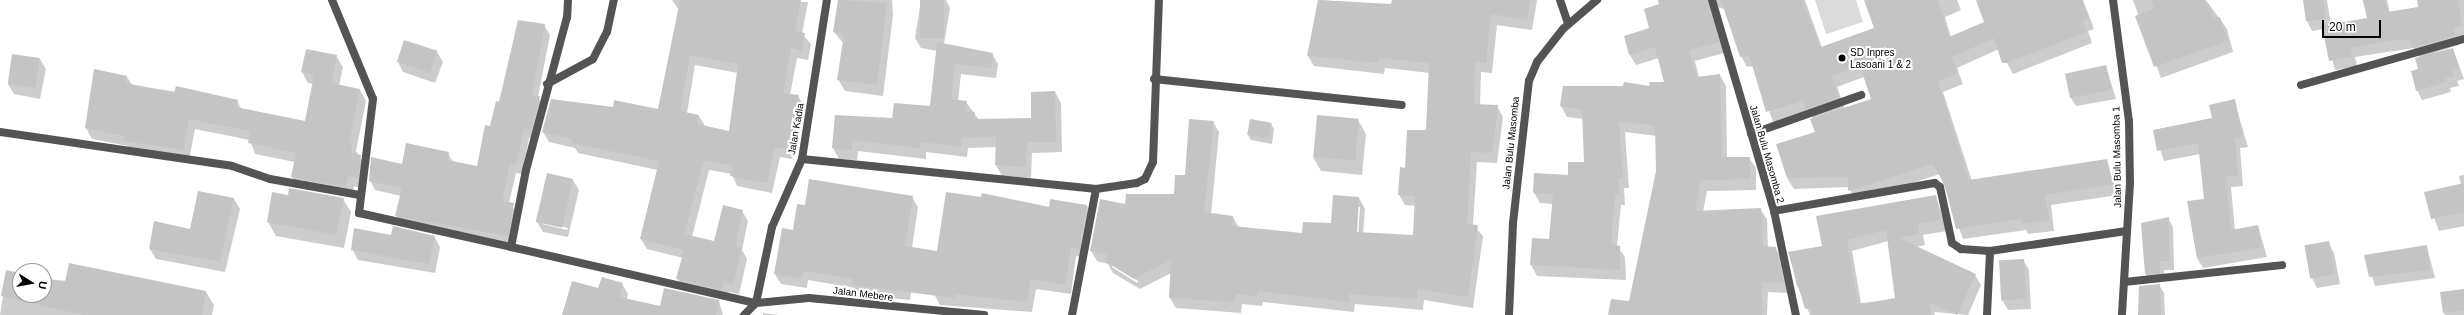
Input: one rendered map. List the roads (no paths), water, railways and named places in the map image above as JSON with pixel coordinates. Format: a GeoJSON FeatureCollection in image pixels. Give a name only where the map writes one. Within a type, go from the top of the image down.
{"type":"FeatureCollection","features":[{"type":"Feature","properties":{"kind":"street"},"geometry":{"type":"LineString","coordinates":[[0,132],[232,166],[270,179],[360,196],[373,99],[332,0]]}},
{"type":"Feature","properties":{"kind":"street"},"geometry":{"type":"LineString","coordinates":[[511,247],[547,84],[567,17],[568,0]]}},
{"type":"Feature","properties":{"kind":"street"},"geometry":{"type":"LineString","coordinates":[[547,84],[593,59],[607,32],[614,0]]}},
{"type":"Feature","properties":{"kind":"street","name":"Jalan Kadia"},"geometry":{"type":"LineString","coordinates":[[756,303],[772,227],[802,159],[827,0]]}},
{"type":"Feature","properties":{"kind":"street"},"geometry":{"type":"LineString","coordinates":[[802,159],[1096,188],[1137,183],[1149,173],[1153,162],[1154,80],[1159,0]]}},
{"type":"Feature","properties":{"kind":"street"},"geometry":{"type":"LineString","coordinates":[[1560,0],[1568,22]]}},
{"type":"Feature","properties":{"kind":"street","name":"Jalan Bulu Masomba"},"geometry":{"type":"LineString","coordinates":[[1509,315],[1513,223],[1529,81],[1537,62],[1568,22],[1597,0]]}},
{"type":"Feature","properties":{"kind":"street","name":"Jalan Bulu Masomba 2"},"geometry":{"type":"LineString","coordinates":[[1712,0],[1774,212],[1796,315]]}},
{"type":"Feature","properties":{"kind":"street","name":"Jalan Bulu Masomba 1"},"geometry":{"type":"LineString","coordinates":[[2113,0],[2129,121],[2127,231],[2122,315]]}},
{"type":"Feature","properties":{"kind":"street"},"geometry":{"type":"LineString","coordinates":[[2301,85],[2464,39]]}},
{"type":"Feature","properties":{"kind":"street"},"geometry":{"type":"LineString","coordinates":[[1154,80],[1402,105]]}},
{"type":"Feature","properties":{"kind":"street"},"geometry":{"type":"LineString","coordinates":[[1751,134],[1861,95]]}},
{"type":"Feature","properties":{"kind":"street"},"geometry":{"type":"LineString","coordinates":[[1774,212],[1935,183],[1940,187],[1952,243],[1961,249],[1990,251],[2127,231]]}},
{"type":"Feature","properties":{"kind":"street"},"geometry":{"type":"LineString","coordinates":[[1072,315],[1096,188]]}},
{"type":"Feature","properties":{"kind":"street","name":"Jalan Mebere"},"geometry":{"type":"LineString","coordinates":[[360,196],[360,213],[756,303],[809,298],[918,313],[984,315]]}},
{"type":"Feature","properties":{"kind":"street"},"geometry":{"type":"LineString","coordinates":[[1987,315],[1990,251]]}},
{"type":"Feature","properties":{"kind":"street"},"geometry":{"type":"LineString","coordinates":[[2124,282],[2282,265]]}},
{"type":"Feature","properties":{"kind":"street"},"geometry":{"type":"LineString","coordinates":[[744,315],[756,303]]}},
{"type":"Feature","properties":{"kind":"place","name":"SD Inpres Lasoani 1 & 2"},"geometry":{"type":"Point","coordinates":[1842,58]}}]}
